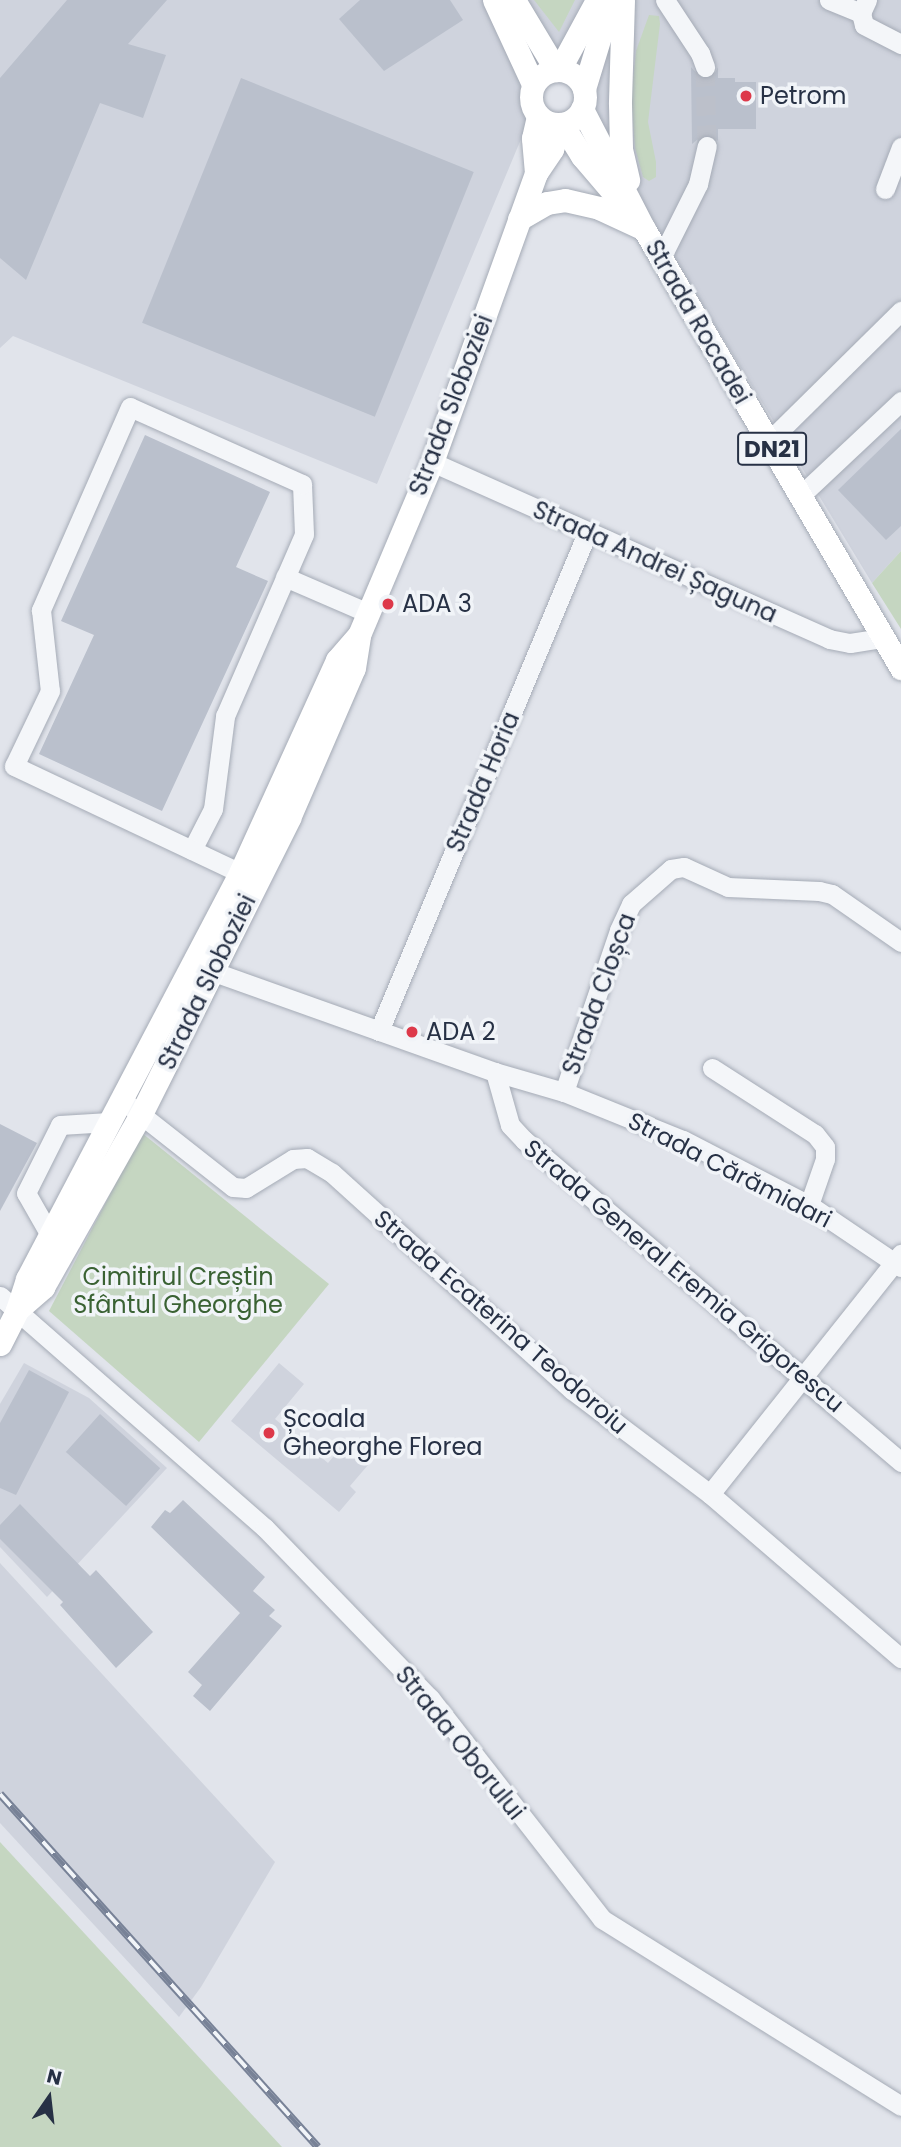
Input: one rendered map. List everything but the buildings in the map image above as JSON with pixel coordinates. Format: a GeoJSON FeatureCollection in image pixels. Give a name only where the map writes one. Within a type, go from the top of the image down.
{"type":"FeatureCollection","features":[{"type":"Feature","properties":{"kind":"main road"},"geometry":{"type":"LineString","coordinates":[[494,0],[533,84]]}},
{"type":"Feature","properties":{"kind":"main road"},"geometry":{"type":"LineString","coordinates":[[514,0],[558,70]]}},
{"type":"Feature","properties":{"kind":"main road"},"geometry":{"type":"LineString","coordinates":[[558,70],[597,0]]}},
{"type":"Feature","properties":{"kind":"main road"},"geometry":{"type":"LineString","coordinates":[[583,99],[575,76],[558,70],[543,74],[533,84],[530,97],[538,116],[548,122],[561,124],[577,116],[583,99],[611,0]]}},
{"type":"Feature","properties":{"kind":"main road","name":"DN21"},"geometry":{"type":"LineString","coordinates":[[624,0],[621,149],[627,179],[644,229]]}},
{"type":"Feature","properties":{"kind":"main road","name":"Strada Rocadei"},"geometry":{"type":"LineString","coordinates":[[583,99],[644,229],[901,668]]}},
{"type":"Feature","properties":{"kind":"main road","name":"Strada Sloboziei"},"geometry":{"type":"LineString","coordinates":[[536,173],[533,138],[538,116]]}},
{"type":"Feature","properties":{"kind":"main road","name":"Strada Rocadei"},"geometry":{"type":"LineString","coordinates":[[561,124],[582,156],[644,229]]}},
{"type":"Feature","properties":{"kind":"main road","name":"Strada Sloboziei"},"geometry":{"type":"LineString","coordinates":[[0,1344],[8,1303],[27,1279],[114,1112],[203,968],[289,818],[349,681],[354,668],[359,635],[432,461],[536,173],[552,149],[561,124]]}},
{"type":"Feature","properties":{"kind":"main road"},"geometry":{"type":"LineString","coordinates":[[519,219],[547,203],[565,200],[599,208],[644,229]]}},
{"type":"Feature","properties":{"kind":"main road","name":"Strada Sloboziei"},"geometry":{"type":"LineString","coordinates":[[8,1303],[43,1287],[141,1114],[240,873],[337,660],[359,635]]}},
{"type":"Feature","properties":{"kind":"street"},"geometry":{"type":"LineString","coordinates":[[665,0],[700,53],[705,67]]}},
{"type":"Feature","properties":{"kind":"street"},"geometry":{"type":"LineString","coordinates":[[829,0],[864,6],[864,25],[901,44]]}},
{"type":"Feature","properties":{"kind":"street"},"geometry":{"type":"LineString","coordinates":[[661,258],[698,184],[707,146]]}},
{"type":"Feature","properties":{"kind":"street"},"geometry":{"type":"LineString","coordinates":[[885,189],[901,147]]}},
{"type":"Feature","properties":{"kind":"street"},"geometry":{"type":"LineString","coordinates":[[768,442],[901,311]]}},
{"type":"Feature","properties":{"kind":"street"},"geometry":{"type":"LineString","coordinates":[[800,496],[901,401]]}},
{"type":"Feature","properties":{"kind":"street"},"geometry":{"type":"LineString","coordinates":[[192,850],[213,808],[225,716],[304,534],[302,484],[130,407],[41,610],[50,691],[14,766],[240,873]]}},
{"type":"Feature","properties":{"kind":"street","name":"Strada Andrei Șaguna"},"geometry":{"type":"LineString","coordinates":[[432,461],[587,533],[829,639],[850,643],[883,638]]}},
{"type":"Feature","properties":{"kind":"street","name":"Strada Horia"},"geometry":{"type":"LineString","coordinates":[[379,1031],[587,533]]}},
{"type":"Feature","properties":{"kind":"street"},"geometry":{"type":"LineString","coordinates":[[285,577],[368,613]]}},
{"type":"Feature","properties":{"kind":"street","name":"Strada Cloșca"},"geometry":{"type":"LineString","coordinates":[[564,1093],[619,930],[631,904],[671,869],[684,867],[728,887],[819,891],[832,894],[901,942]]}},
{"type":"Feature","properties":{"kind":"street","name":"Strada Cărămidari"},"geometry":{"type":"LineString","coordinates":[[203,968],[495,1072],[564,1093],[683,1140],[809,1205],[899,1261]]}},
{"type":"Feature","properties":{"kind":"street"},"geometry":{"type":"LineString","coordinates":[[712,1068],[816,1134],[825,1147],[825,1159],[809,1205]]}},
{"type":"Feature","properties":{"kind":"street","name":"Strada General Eremia Grigorescu"},"geometry":{"type":"LineString","coordinates":[[495,1072],[509,1125],[901,1462]]}},
{"type":"Feature","properties":{"kind":"street","name":"Strada Ecaterina Teodoroiu"},"geometry":{"type":"LineString","coordinates":[[114,1112],[132,1107],[233,1187],[246,1188],[292,1159],[307,1158],[320,1164],[572,1390],[710,1494],[901,1658]]}},
{"type":"Feature","properties":{"kind":"street"},"geometry":{"type":"LineString","coordinates":[[50,1235],[26,1193],[60,1125],[114,1112]]}},
{"type":"Feature","properties":{"kind":"street"},"geometry":{"type":"LineString","coordinates":[[710,1494],[803,1376],[899,1261]]}},
{"type":"Feature","properties":{"kind":"street","name":"Strada Oborului"},"geometry":{"type":"LineString","coordinates":[[8,1303],[265,1528],[430,1698],[602,1919],[901,2106]]}},
{"type":"Feature","properties":{"kind":"shaded area"},"geometry":{"type":"Polygon","coordinates":[[[0,0],[901,0],[901,551],[872,583],[554,60],[377,484],[13,336],[0,348],[0,0]]]}},
{"type":"Feature","properties":{"kind":"shaded area"},"geometry":{"type":"Polygon","coordinates":[[[24,1363],[89,1398],[167,1468],[47,1597],[0,1547],[0,1404],[24,1363]]]}},
{"type":"Feature","properties":{"kind":"shaded area","name":"Școala Gheorghe Florea"},"geometry":{"type":"Polygon","coordinates":[[[279,1363],[304,1384],[275,1419],[328,1463],[343,1445],[368,1465],[350,1486],[356,1492],[339,1512],[231,1421],[279,1363]]]}},
{"type":"Feature","properties":{"kind":"shaded area"},"geometry":{"type":"Polygon","coordinates":[[[0,1563],[275,1862],[201,1987],[179,2017],[0,1823],[0,1563]]]}},
{"type":"Feature","properties":{"kind":"green space"},"geometry":{"type":"Polygon","coordinates":[[[534,0],[575,0],[559,32],[534,0]]]}},
{"type":"Feature","properties":{"kind":"green space"},"geometry":{"type":"Polygon","coordinates":[[[649,15],[659,16],[660,24],[648,122],[656,162],[656,177],[649,181],[643,177],[635,148],[631,98],[636,51],[649,15]]]}},
{"type":"Feature","properties":{"kind":"green space"},"geometry":{"type":"Polygon","coordinates":[[[901,551],[901,629],[872,583],[901,551]]]}},
{"type":"Feature","properties":{"kind":"green space","name":"Cimitirul Creștin Sfântul Gheorghe"},"geometry":{"type":"Polygon","coordinates":[[[142,1133],[329,1284],[199,1442],[49,1311],[142,1133]]]}},
{"type":"Feature","properties":{"kind":"green space"},"geometry":{"type":"Polygon","coordinates":[[[0,1842],[282,2147],[0,2147],[0,1842]]]}},
{"type":"Feature","properties":{"kind":"tunnel"},"geometry":{"type":"LineString","coordinates":[[705,67],[707,146]]}},
{"type":"Feature","properties":{"kind":"railway"},"geometry":{"type":"LineString","coordinates":[[0,1794],[318,2147]]}},
{"type":"Feature","properties":{"kind":"place","name":"Petrom"},"geometry":{"type":"Point","coordinates":[746,96]}},
{"type":"Feature","properties":{"kind":"place","name":"ADA 3"},"geometry":{"type":"Point","coordinates":[388,604]}},
{"type":"Feature","properties":{"kind":"place","name":"ADA 2"},"geometry":{"type":"Point","coordinates":[412,1032]}},
{"type":"Feature","properties":{"kind":"place","name":"Școala Gheorghe Florea"},"geometry":{"type":"Point","coordinates":[269,1433]}}]}
